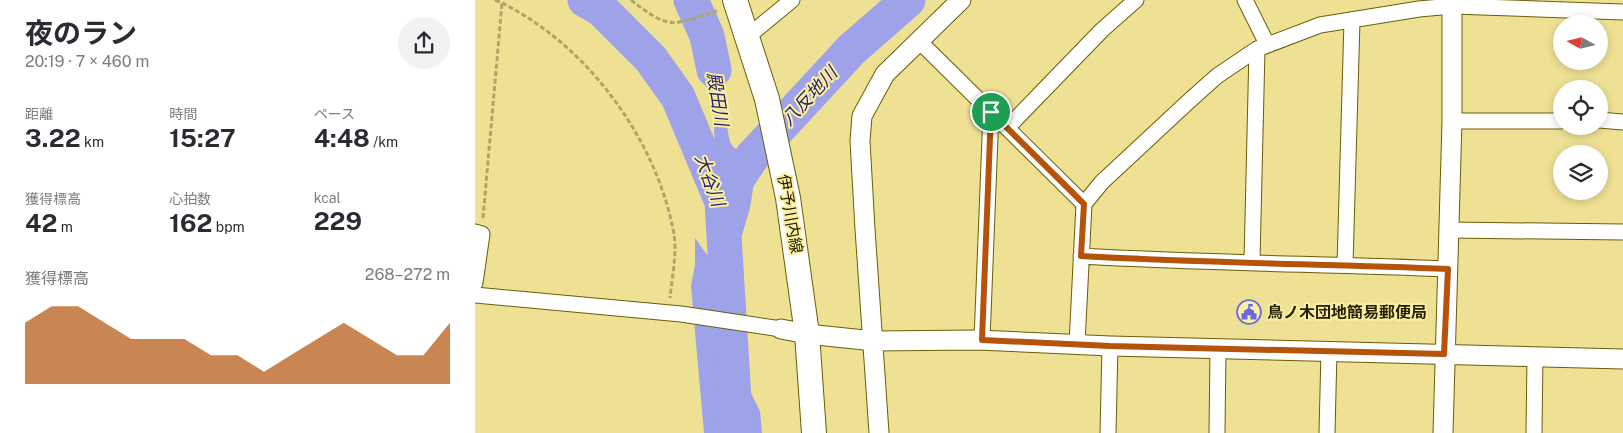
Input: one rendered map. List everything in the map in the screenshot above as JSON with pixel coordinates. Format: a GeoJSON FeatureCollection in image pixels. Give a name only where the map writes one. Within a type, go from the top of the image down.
{"type":"FeatureCollection","features":[{"type":"Feature","properties":{"kind":"main road","name":"伊予川内線"},"geometry":{"type":"LineString","coordinates":[[736,2],[767,100],[788,198],[807,334],[814,433]]}},
{"type":"Feature","properties":{"kind":"street"},"geometry":{"type":"LineString","coordinates":[[747,37],[792,0]]}},
{"type":"Feature","properties":{"kind":"street"},"geometry":{"type":"LineString","coordinates":[[879,433],[860,141],[862,116],[885,74],[961,0]]}},
{"type":"Feature","properties":{"kind":"street"},"geometry":{"type":"LineString","coordinates":[[1007,128],[1101,30],[1136,0]]}},
{"type":"Feature","properties":{"kind":"street"},"geometry":{"type":"LineString","coordinates":[[1245,0],[1262,46],[1252,261]]}},
{"type":"Feature","properties":{"kind":"street"},"geometry":{"type":"LineString","coordinates":[[1077,344],[1084,204],[1103,182],[1187,102],[1217,76],[1262,46],[1320,25],[1452,3],[1623,12]]}},
{"type":"Feature","properties":{"kind":"street"},"geometry":{"type":"LineString","coordinates":[[1443,433],[1452,121],[1452,3]]}},
{"type":"Feature","properties":{"kind":"street"},"geometry":{"type":"LineString","coordinates":[[1345,265],[1352,21]]}},
{"type":"Feature","properties":{"kind":"street"},"geometry":{"type":"LineString","coordinates":[[919,41],[1084,204]]}},
{"type":"Feature","properties":{"kind":"street"},"geometry":{"type":"LineString","coordinates":[[982,340],[991,112]]}},
{"type":"Feature","properties":{"kind":"street"},"geometry":{"type":"LineString","coordinates":[[1452,121],[1553,121]]}},
{"type":"Feature","properties":{"kind":"street"},"geometry":{"type":"LineString","coordinates":[[1608,121],[1623,122]]}},
{"type":"Feature","properties":{"kind":"street"},"geometry":{"type":"LineString","coordinates":[[1449,230],[1623,232]]}},
{"type":"Feature","properties":{"kind":"street"},"geometry":{"type":"LineString","coordinates":[[475,283],[478,233]]}},
{"type":"Feature","properties":{"kind":"street"},"geometry":{"type":"LineString","coordinates":[[1081,256],[1164,261],[1252,261],[1448,269]]}},
{"type":"Feature","properties":{"kind":"street"},"geometry":{"type":"LineString","coordinates":[[475,295],[675,314],[874,342],[982,340],[1110,346],[1623,359]]}},
{"type":"Feature","properties":{"kind":"street"},"geometry":{"type":"LineString","coordinates":[[1108,433],[1110,346]]}},
{"type":"Feature","properties":{"kind":"street"},"geometry":{"type":"LineString","coordinates":[[1217,433],[1218,348]]}},
{"type":"Feature","properties":{"kind":"street"},"geometry":{"type":"LineString","coordinates":[[1327,433],[1329,351]]}},
{"type":"Feature","properties":{"kind":"street"},"geometry":{"type":"LineString","coordinates":[[1534,433],[1535,356]]}},
{"type":"Feature","properties":{"kind":"path"},"geometry":{"type":"LineString","coordinates":[[495,0],[544,28],[575,55],[604,88],[627,120],[651,163],[666,202],[674,236],[675,314]]}},
{"type":"Feature","properties":{"kind":"path"},"geometry":{"type":"LineString","coordinates":[[631,0],[654,18],[664,23],[674,23],[736,2]]}},
{"type":"Feature","properties":{"kind":"path"},"geometry":{"type":"LineString","coordinates":[[478,233],[502,3]]}},
{"type":"Feature","properties":{"kind":"water"},"geometry":{"type":"Polygon","coordinates":[[[706,23],[730,142],[734,148],[741,150],[749,148],[755,139],[758,158],[750,208],[733,266],[723,313],[725,333],[721,351],[725,370],[740,386],[750,391],[760,411],[762,433],[704,433],[691,286],[695,265],[695,238],[708,256],[718,178],[714,131],[716,110],[711,92],[703,83],[699,72],[709,72],[697,26],[706,23]]]}},
{"type":"Feature","properties":{"kind":"waterway","name":"大谷川"},"geometry":{"type":"LineString","coordinates":[[585,0],[601,9],[651,59],[678,97],[722,202],[736,433]]}},
{"type":"Feature","properties":{"kind":"waterway","name":"殿田川"},"geometry":{"type":"LineString","coordinates":[[691,0],[707,36],[714,70]]}},
{"type":"Feature","properties":{"kind":"waterway","name":"八反地川"},"geometry":{"type":"LineString","coordinates":[[730,190],[752,157],[851,50],[908,0]]}},
{"type":"Feature","properties":{"kind":"place","name":"鳥ノ木団地簡易郵便局"},"geometry":{"type":"Point","coordinates":[1249,312]}},
{"type":"Feature","properties":{"kind":"route"},"geometry":{"type":"LineString","coordinates":[[991,112],[1084,204],[1082,210],[1081,256],[1164,261],[1252,261],[1448,269],[1444,354],[1110,346],[982,340],[991,112]]}}]}
